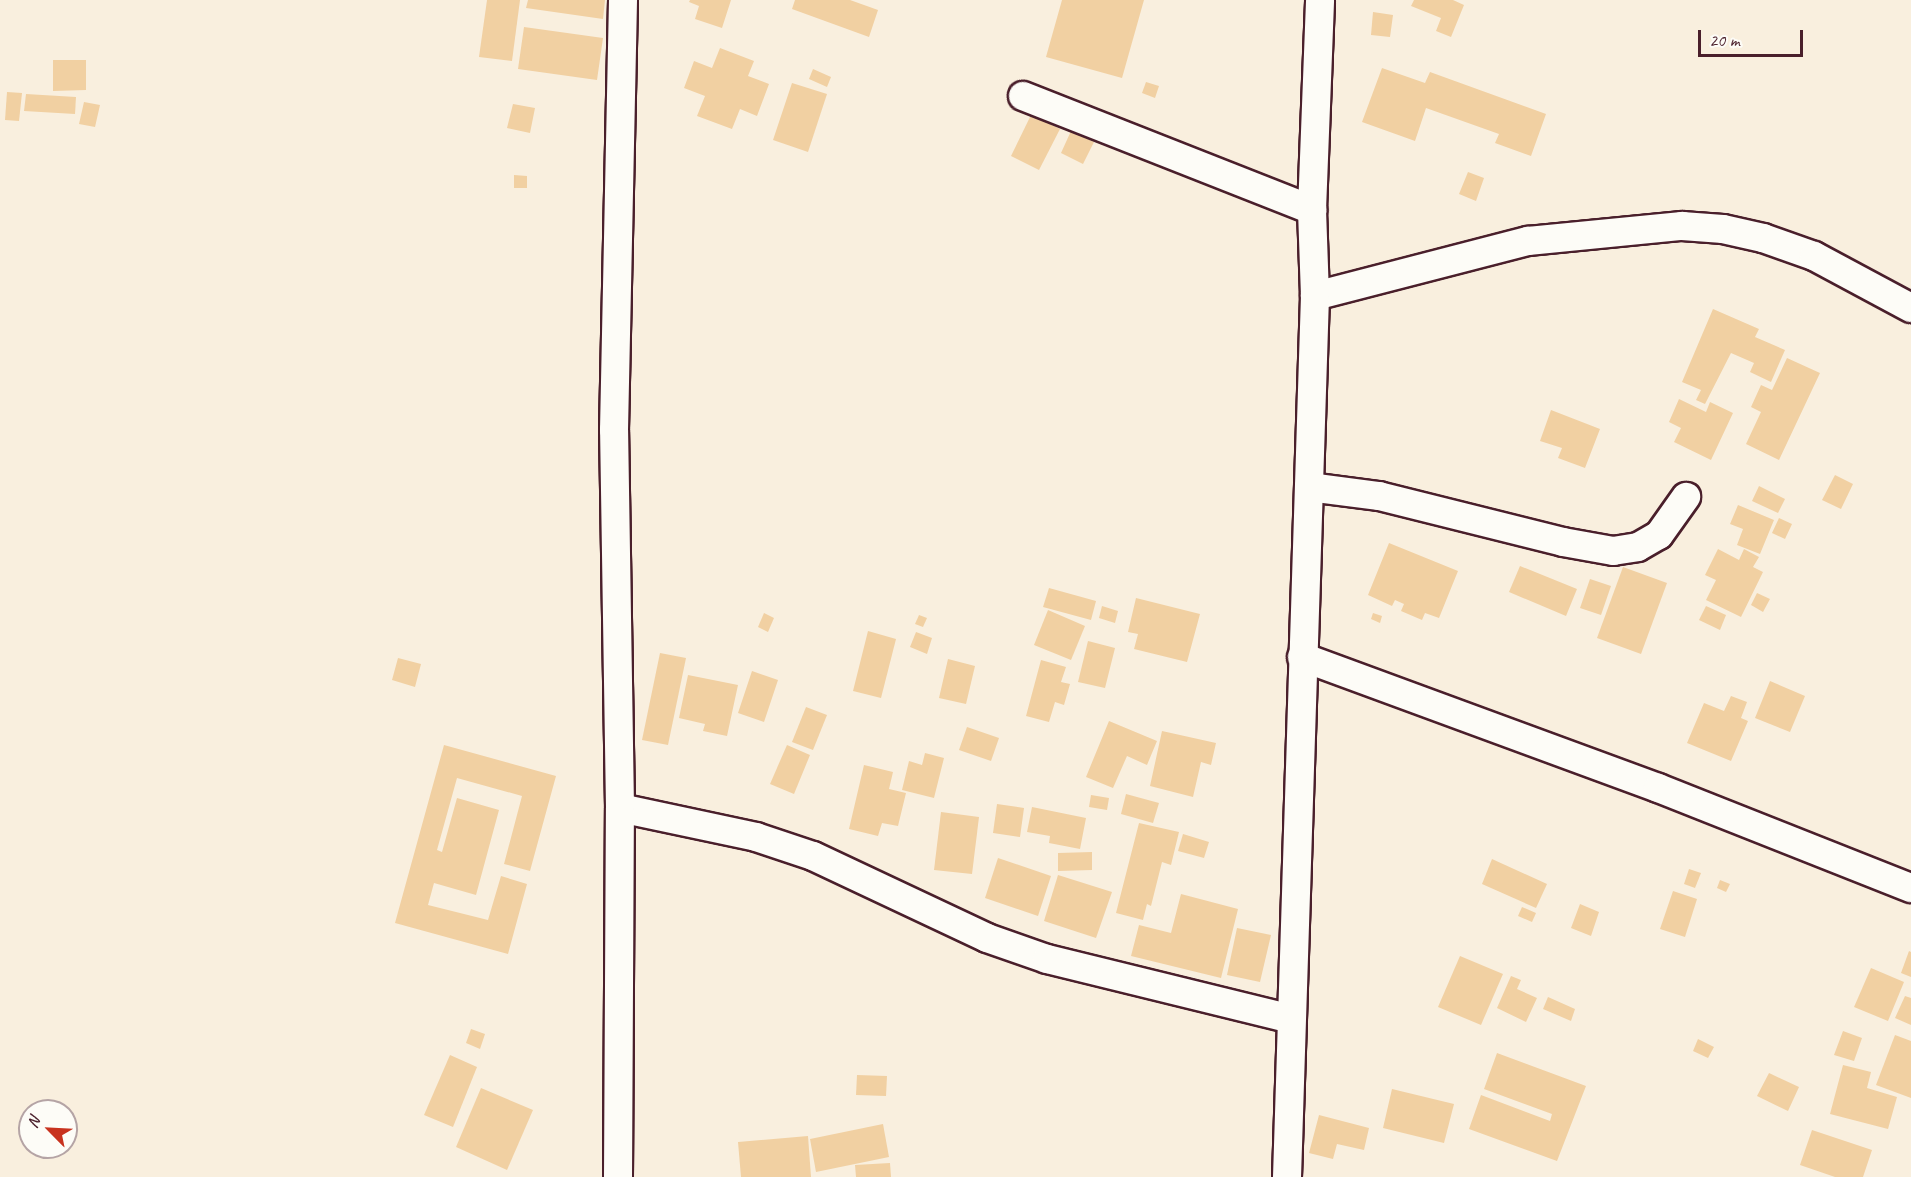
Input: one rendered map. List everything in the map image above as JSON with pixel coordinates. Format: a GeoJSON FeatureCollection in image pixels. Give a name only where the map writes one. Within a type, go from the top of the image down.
{"type":"FeatureCollection","features":[{"type":"Feature","properties":{"kind":"street"},"geometry":{"type":"LineString","coordinates":[[618,1177],[620,808],[614,430],[623,0]]}},
{"type":"Feature","properties":{"kind":"street"},"geometry":{"type":"LineString","coordinates":[[1287,1177],[1315,296],[1312,210],[1320,0]]}},
{"type":"Feature","properties":{"kind":"street"},"geometry":{"type":"LineString","coordinates":[[1023,96],[1312,210]]}},
{"type":"Feature","properties":{"kind":"street"},"geometry":{"type":"LineString","coordinates":[[1315,296],[1528,242],[1682,226],[1723,230],[1763,238],[1814,256],[1911,308]]}},
{"type":"Feature","properties":{"kind":"street"},"geometry":{"type":"LineString","coordinates":[[1309,486],[1380,495],[1563,542],[1613,551],[1638,547],[1659,535],[1686,497]]}},
{"type":"Feature","properties":{"kind":"street"},"geometry":{"type":"LineString","coordinates":[[1302,657],[1658,788],[1911,888]]}},
{"type":"Feature","properties":{"kind":"street"},"geometry":{"type":"LineString","coordinates":[[620,808],[756,837],[813,856],[987,938],[1047,959],[1291,1019]]}},
{"type":"Feature","properties":{"kind":"building"},"geometry":{"type":"Polygon","coordinates":[[[487,0],[520,0],[512,61],[479,57],[487,0]]]}},
{"type":"Feature","properties":{"kind":"building"},"geometry":{"type":"Polygon","coordinates":[[[528,0],[605,0],[603,19],[526,8],[528,0]]]}},
{"type":"Feature","properties":{"kind":"building"},"geometry":{"type":"Polygon","coordinates":[[[690,0],[731,0],[722,28],[695,19],[699,6],[689,2],[690,0]]]}},
{"type":"Feature","properties":{"kind":"building"},"geometry":{"type":"Polygon","coordinates":[[[795,0],[850,0],[878,10],[869,37],[792,9],[795,0]]]}},
{"type":"Feature","properties":{"kind":"building"},"geometry":{"type":"Polygon","coordinates":[[[1062,0],[1144,0],[1122,78],[1046,57],[1062,0]]]}},
{"type":"Feature","properties":{"kind":"building"},"geometry":{"type":"Polygon","coordinates":[[[1414,0],[1453,0],[1464,5],[1451,37],[1436,31],[1441,18],[1411,6],[1414,0]]]}},
{"type":"Feature","properties":{"kind":"building"},"geometry":{"type":"Polygon","coordinates":[[[1373,12],[1393,15],[1390,37],[1371,35],[1373,12]]]}},
{"type":"Feature","properties":{"kind":"building"},"geometry":{"type":"Polygon","coordinates":[[[524,27],[603,38],[597,80],[518,69],[524,27]]]}},
{"type":"Feature","properties":{"kind":"building"},"geometry":{"type":"Polygon","coordinates":[[[720,48],[754,61],[748,76],[769,84],[757,116],[740,109],[732,129],[697,116],[705,96],[684,88],[694,61],[712,68],[720,48]]]}},
{"type":"Feature","properties":{"kind":"building"},"geometry":{"type":"Polygon","coordinates":[[[53,60],[86,60],[86,90],[53,91],[53,60]]]}},
{"type":"Feature","properties":{"kind":"building"},"geometry":{"type":"Polygon","coordinates":[[[1382,68],[1425,83],[1430,72],[1546,114],[1531,156],[1495,143],[1499,134],[1426,108],[1415,141],[1362,122],[1382,68]]]}},
{"type":"Feature","properties":{"kind":"building"},"geometry":{"type":"Polygon","coordinates":[[[813,69],[831,77],[827,87],[809,79],[813,69]]]}},
{"type":"Feature","properties":{"kind":"building"},"geometry":{"type":"Polygon","coordinates":[[[1146,82],[1159,86],[1155,98],[1142,93],[1146,82]]]}},
{"type":"Feature","properties":{"kind":"building"},"geometry":{"type":"Polygon","coordinates":[[[792,83],[827,94],[808,152],[773,140],[792,83]]]}},
{"type":"Feature","properties":{"kind":"building"},"geometry":{"type":"Polygon","coordinates":[[[7,92],[22,93],[19,121],[5,120],[7,92]]]}},
{"type":"Feature","properties":{"kind":"building"},"geometry":{"type":"Polygon","coordinates":[[[26,94],[76,97],[75,114],[24,111],[26,94]]]}},
{"type":"Feature","properties":{"kind":"building"},"geometry":{"type":"Polygon","coordinates":[[[84,102],[100,105],[95,127],[79,124],[84,102]]]}},
{"type":"Feature","properties":{"kind":"building"},"geometry":{"type":"Polygon","coordinates":[[[513,104],[535,108],[530,133],[507,128],[513,104]]]}},
{"type":"Feature","properties":{"kind":"building"},"geometry":{"type":"Polygon","coordinates":[[[1031,115],[1060,129],[1039,170],[1011,156],[1031,115]]]}},
{"type":"Feature","properties":{"kind":"building"},"geometry":{"type":"Polygon","coordinates":[[[1071,131],[1094,142],[1083,164],[1061,153],[1071,131]]]}},
{"type":"Feature","properties":{"kind":"building"},"geometry":{"type":"Polygon","coordinates":[[[1468,172],[1484,178],[1476,201],[1459,194],[1468,172]]]}},
{"type":"Feature","properties":{"kind":"building"},"geometry":{"type":"Polygon","coordinates":[[[514,175],[527,176],[527,188],[514,188],[514,175]]]}},
{"type":"Feature","properties":{"kind":"building"},"geometry":{"type":"Polygon","coordinates":[[[1713,309],[1759,329],[1755,337],[1785,350],[1771,382],[1750,372],[1754,363],[1731,353],[1705,404],[1696,400],[1701,390],[1682,382],[1713,309]]]}},
{"type":"Feature","properties":{"kind":"building"},"geometry":{"type":"Polygon","coordinates":[[[1787,358],[1820,373],[1779,460],[1746,444],[1761,412],[1751,407],[1761,385],[1772,390],[1787,358]]]}},
{"type":"Feature","properties":{"kind":"building"},"geometry":{"type":"Polygon","coordinates":[[[1679,399],[1706,412],[1710,402],[1733,413],[1711,460],[1674,442],[1681,428],[1669,422],[1679,399]]]}},
{"type":"Feature","properties":{"kind":"building"},"geometry":{"type":"Polygon","coordinates":[[[1551,410],[1600,429],[1585,468],[1558,458],[1562,448],[1540,441],[1551,410]]]}},
{"type":"Feature","properties":{"kind":"building"},"geometry":{"type":"Polygon","coordinates":[[[1835,475],[1853,484],[1841,509],[1822,500],[1835,475]]]}},
{"type":"Feature","properties":{"kind":"building"},"geometry":{"type":"Polygon","coordinates":[[[1759,486],[1785,499],[1778,513],[1752,501],[1759,486]]]}},
{"type":"Feature","properties":{"kind":"building"},"geometry":{"type":"Polygon","coordinates":[[[1738,505],[1774,520],[1760,554],[1737,545],[1743,529],[1730,524],[1738,505]]]}},
{"type":"Feature","properties":{"kind":"building"},"geometry":{"type":"Polygon","coordinates":[[[1779,518],[1792,524],[1785,539],[1772,533],[1779,518]]]}},
{"type":"Feature","properties":{"kind":"building"},"geometry":{"type":"Polygon","coordinates":[[[1389,543],[1458,571],[1439,618],[1425,613],[1422,620],[1401,611],[1404,604],[1395,600],[1392,606],[1368,595],[1389,543]]]}},
{"type":"Feature","properties":{"kind":"building"},"geometry":{"type":"Polygon","coordinates":[[[1718,549],[1739,560],[1744,549],[1759,557],[1753,567],[1763,572],[1741,617],[1706,600],[1716,580],[1705,575],[1718,549]]]}},
{"type":"Feature","properties":{"kind":"building"},"geometry":{"type":"Polygon","coordinates":[[[1520,566],[1577,589],[1566,616],[1509,592],[1520,566]]]}},
{"type":"Feature","properties":{"kind":"building"},"geometry":{"type":"Polygon","coordinates":[[[1623,567],[1667,583],[1641,654],[1597,638],[1623,567]]]}},
{"type":"Feature","properties":{"kind":"building"},"geometry":{"type":"Polygon","coordinates":[[[1590,579],[1611,586],[1601,615],[1580,608],[1590,579]]]}},
{"type":"Feature","properties":{"kind":"building"},"geometry":{"type":"Polygon","coordinates":[[[1049,588],[1096,601],[1091,620],[1043,607],[1049,588]]]}},
{"type":"Feature","properties":{"kind":"building"},"geometry":{"type":"Polygon","coordinates":[[[1757,593],[1770,599],[1763,612],[1751,605],[1757,593]]]}},
{"type":"Feature","properties":{"kind":"building"},"geometry":{"type":"Polygon","coordinates":[[[1136,598],[1200,614],[1187,662],[1134,649],[1138,634],[1128,632],[1136,598]]]}},
{"type":"Feature","properties":{"kind":"building"},"geometry":{"type":"Polygon","coordinates":[[[1102,606],[1118,611],[1115,623],[1099,618],[1102,606]]]}},
{"type":"Feature","properties":{"kind":"building"},"geometry":{"type":"Polygon","coordinates":[[[1706,606],[1726,615],[1720,630],[1699,620],[1706,606]]]}},
{"type":"Feature","properties":{"kind":"building"},"geometry":{"type":"Polygon","coordinates":[[[1048,610],[1085,626],[1071,660],[1034,645],[1048,610]]]}},
{"type":"Feature","properties":{"kind":"building"},"geometry":{"type":"Polygon","coordinates":[[[764,613],[774,618],[768,632],[758,627],[764,613]]]}},
{"type":"Feature","properties":{"kind":"building"},"geometry":{"type":"Polygon","coordinates":[[[1373,613],[1382,616],[1380,623],[1371,619],[1373,613]]]}},
{"type":"Feature","properties":{"kind":"building"},"geometry":{"type":"Polygon","coordinates":[[[919,615],[927,618],[923,627],[915,624],[919,615]]]}},
{"type":"Feature","properties":{"kind":"building"},"geometry":{"type":"Polygon","coordinates":[[[868,631],[896,639],[881,698],[853,691],[868,631]]]}},
{"type":"Feature","properties":{"kind":"building"},"geometry":{"type":"Polygon","coordinates":[[[916,632],[932,638],[927,654],[910,647],[916,632]]]}},
{"type":"Feature","properties":{"kind":"building"},"geometry":{"type":"Polygon","coordinates":[[[1088,641],[1115,648],[1105,688],[1078,682],[1088,641]]]}},
{"type":"Feature","properties":{"kind":"building"},"geometry":{"type":"Polygon","coordinates":[[[660,653],[686,658],[668,745],[642,740],[660,653]]]}},
{"type":"Feature","properties":{"kind":"building"},"geometry":{"type":"Polygon","coordinates":[[[398,658],[421,664],[415,687],[392,680],[398,658]]]}},
{"type":"Feature","properties":{"kind":"building"},"geometry":{"type":"Polygon","coordinates":[[[948,659],[975,666],[966,704],[939,698],[948,659]]]}},
{"type":"Feature","properties":{"kind":"building"},"geometry":{"type":"Polygon","coordinates":[[[1041,660],[1066,667],[1061,682],[1070,684],[1064,705],[1055,702],[1049,722],[1026,716],[1041,660]]]}},
{"type":"Feature","properties":{"kind":"building"},"geometry":{"type":"Polygon","coordinates":[[[752,671],[778,680],[764,722],[738,713],[752,671]]]}},
{"type":"Feature","properties":{"kind":"building"},"geometry":{"type":"Polygon","coordinates":[[[688,675],[738,685],[727,736],[703,731],[705,724],[679,718],[688,675]]]}},
{"type":"Feature","properties":{"kind":"building"},"geometry":{"type":"Polygon","coordinates":[[[1770,681],[1805,696],[1790,732],[1755,718],[1770,681]]]}},
{"type":"Feature","properties":{"kind":"building"},"geometry":{"type":"Polygon","coordinates":[[[1731,696],[1747,702],[1741,718],[1748,721],[1731,761],[1687,743],[1704,703],[1724,711],[1731,696]]]}},
{"type":"Feature","properties":{"kind":"building"},"geometry":{"type":"Polygon","coordinates":[[[806,707],[827,715],[813,750],[792,742],[806,707]]]}},
{"type":"Feature","properties":{"kind":"building"},"geometry":{"type":"Polygon","coordinates":[[[1109,721],[1157,741],[1147,765],[1127,756],[1113,788],[1086,777],[1109,721]]]}},
{"type":"Feature","properties":{"kind":"building"},"geometry":{"type":"Polygon","coordinates":[[[967,727],[999,738],[991,761],[959,750],[967,727]]]}},
{"type":"Feature","properties":{"kind":"building"},"geometry":{"type":"Polygon","coordinates":[[[1162,731],[1216,743],[1211,765],[1201,762],[1193,797],[1150,786],[1162,731]]]}},
{"type":"Feature","properties":{"kind":"building"},"geometry":{"type":"Polygon","coordinates":[[[444,745],[556,776],[530,871],[504,864],[522,796],[457,778],[437,850],[442,852],[457,798],[499,810],[476,895],[434,883],[428,905],[488,920],[501,876],[527,884],[508,954],[395,923],[444,745]]]}},
{"type":"Feature","properties":{"kind":"building"},"geometry":{"type":"Polygon","coordinates":[[[787,745],[810,755],[794,794],[770,784],[787,745]]]}},
{"type":"Feature","properties":{"kind":"building"},"geometry":{"type":"Polygon","coordinates":[[[925,753],[944,758],[934,798],[902,790],[909,761],[922,765],[925,753]]]}},
{"type":"Feature","properties":{"kind":"building"},"geometry":{"type":"Polygon","coordinates":[[[864,765],[893,772],[889,789],[906,793],[898,826],[882,823],[878,836],[849,829],[864,765]]]}},
{"type":"Feature","properties":{"kind":"building"},"geometry":{"type":"Polygon","coordinates":[[[1126,794],[1159,803],[1153,823],[1121,814],[1126,794]]]}},
{"type":"Feature","properties":{"kind":"building"},"geometry":{"type":"Polygon","coordinates":[[[1091,795],[1109,798],[1107,810],[1089,807],[1091,795]]]}},
{"type":"Feature","properties":{"kind":"building"},"geometry":{"type":"Polygon","coordinates":[[[997,804],[1024,808],[1020,837],[993,833],[997,804]]]}},
{"type":"Feature","properties":{"kind":"building"},"geometry":{"type":"Polygon","coordinates":[[[1032,807],[1086,818],[1080,849],[1049,843],[1050,836],[1027,832],[1032,807]]]}},
{"type":"Feature","properties":{"kind":"building"},"geometry":{"type":"Polygon","coordinates":[[[941,812],[979,817],[972,874],[934,870],[941,812]]]}},
{"type":"Feature","properties":{"kind":"building"},"geometry":{"type":"Polygon","coordinates":[[[1139,823],[1179,832],[1171,865],[1162,862],[1151,906],[1147,904],[1143,920],[1116,913],[1139,823]]]}},
{"type":"Feature","properties":{"kind":"building"},"geometry":{"type":"Polygon","coordinates":[[[1183,834],[1209,842],[1204,858],[1178,851],[1183,834]]]}},
{"type":"Feature","properties":{"kind":"building"},"geometry":{"type":"Polygon","coordinates":[[[1092,852],[1092,870],[1058,871],[1058,853],[1092,852]]]}},
{"type":"Feature","properties":{"kind":"building"},"geometry":{"type":"Polygon","coordinates":[[[998,858],[1051,876],[1038,916],[985,898],[998,858]]]}},
{"type":"Feature","properties":{"kind":"building"},"geometry":{"type":"Polygon","coordinates":[[[1492,859],[1547,884],[1536,908],[1482,884],[1492,859]]]}},
{"type":"Feature","properties":{"kind":"building"},"geometry":{"type":"Polygon","coordinates":[[[1689,869],[1701,873],[1695,888],[1684,884],[1689,869]]]}},
{"type":"Feature","properties":{"kind":"building"},"geometry":{"type":"Polygon","coordinates":[[[1058,875],[1112,892],[1096,938],[1044,921],[1058,875]]]}},
{"type":"Feature","properties":{"kind":"building"},"geometry":{"type":"Polygon","coordinates":[[[1720,880],[1730,884],[1726,892],[1717,888],[1720,880]]]}},
{"type":"Feature","properties":{"kind":"building"},"geometry":{"type":"Polygon","coordinates":[[[1673,891],[1697,899],[1685,937],[1660,929],[1673,891]]]}},
{"type":"Feature","properties":{"kind":"building"},"geometry":{"type":"Polygon","coordinates":[[[1181,894],[1238,909],[1221,978],[1131,956],[1139,925],[1171,933],[1181,894]]]}},
{"type":"Feature","properties":{"kind":"building"},"geometry":{"type":"Polygon","coordinates":[[[1580,904],[1599,912],[1591,936],[1571,928],[1580,904]]]}},
{"type":"Feature","properties":{"kind":"building"},"geometry":{"type":"Polygon","coordinates":[[[1522,907],[1536,913],[1532,922],[1518,916],[1522,907]]]}},
{"type":"Feature","properties":{"kind":"building"},"geometry":{"type":"Polygon","coordinates":[[[1237,928],[1271,935],[1260,982],[1227,975],[1237,928]]]}},
{"type":"Feature","properties":{"kind":"building"},"geometry":{"type":"Polygon","coordinates":[[[1909,951],[1911,952],[1911,977],[1901,973],[1909,951]]]}},
{"type":"Feature","properties":{"kind":"building"},"geometry":{"type":"Polygon","coordinates":[[[1460,956],[1503,974],[1481,1025],[1438,1007],[1460,956]]]}},
{"type":"Feature","properties":{"kind":"building"},"geometry":{"type":"Polygon","coordinates":[[[1871,968],[1904,982],[1888,1021],[1854,1007],[1871,968]]]}},
{"type":"Feature","properties":{"kind":"building"},"geometry":{"type":"Polygon","coordinates":[[[1511,976],[1521,980],[1517,989],[1537,998],[1526,1022],[1497,1008],[1511,976]]]}},
{"type":"Feature","properties":{"kind":"building"},"geometry":{"type":"Polygon","coordinates":[[[1905,996],[1911,998],[1911,1025],[1895,1018],[1905,996]]]}},
{"type":"Feature","properties":{"kind":"building"},"geometry":{"type":"Polygon","coordinates":[[[1548,997],[1575,1009],[1571,1021],[1543,1009],[1548,997]]]}},
{"type":"Feature","properties":{"kind":"building"},"geometry":{"type":"Polygon","coordinates":[[[471,1029],[485,1034],[480,1049],[466,1043],[471,1029]]]}},
{"type":"Feature","properties":{"kind":"building"},"geometry":{"type":"Polygon","coordinates":[[[1843,1031],[1862,1038],[1854,1061],[1834,1055],[1843,1031]]]}},
{"type":"Feature","properties":{"kind":"building"},"geometry":{"type":"Polygon","coordinates":[[[1895,1035],[1911,1041],[1911,1098],[1876,1085],[1895,1035]]]}},
{"type":"Feature","properties":{"kind":"building"},"geometry":{"type":"Polygon","coordinates":[[[1698,1039],[1714,1047],[1708,1058],[1693,1051],[1698,1039]]]}},
{"type":"Feature","properties":{"kind":"building"},"geometry":{"type":"Polygon","coordinates":[[[1497,1053],[1586,1086],[1557,1161],[1469,1129],[1481,1095],[1550,1121],[1552,1114],[1484,1089],[1497,1053]]]}},
{"type":"Feature","properties":{"kind":"building"},"geometry":{"type":"Polygon","coordinates":[[[450,1055],[477,1067],[453,1127],[424,1115],[450,1055]]]}},
{"type":"Feature","properties":{"kind":"building"},"geometry":{"type":"Polygon","coordinates":[[[1843,1065],[1871,1072],[1867,1088],[1897,1097],[1888,1129],[1830,1114],[1843,1065]]]}},
{"type":"Feature","properties":{"kind":"building"},"geometry":{"type":"Polygon","coordinates":[[[1769,1073],[1799,1087],[1788,1111],[1757,1096],[1769,1073]]]}},
{"type":"Feature","properties":{"kind":"building"},"geometry":{"type":"Polygon","coordinates":[[[857,1075],[887,1076],[886,1096],[856,1095],[857,1075]]]}},
{"type":"Feature","properties":{"kind":"building"},"geometry":{"type":"Polygon","coordinates":[[[481,1088],[533,1110],[507,1170],[456,1147],[481,1088]]]}},
{"type":"Feature","properties":{"kind":"building"},"geometry":{"type":"Polygon","coordinates":[[[1392,1089],[1454,1104],[1444,1143],[1383,1128],[1392,1089]]]}},
{"type":"Feature","properties":{"kind":"building"},"geometry":{"type":"Polygon","coordinates":[[[1319,1115],[1369,1128],[1364,1150],[1337,1144],[1333,1159],[1309,1153],[1319,1115]]]}},
{"type":"Feature","properties":{"kind":"building"},"geometry":{"type":"Polygon","coordinates":[[[883,1124],[889,1157],[816,1172],[810,1139],[883,1124]]]}},
{"type":"Feature","properties":{"kind":"building"},"geometry":{"type":"Polygon","coordinates":[[[1812,1130],[1872,1150],[1863,1177],[1835,1177],[1800,1165],[1812,1130]]]}},
{"type":"Feature","properties":{"kind":"building"},"geometry":{"type":"Polygon","coordinates":[[[808,1136],[811,1177],[741,1177],[738,1142],[808,1136]]]}},
{"type":"Feature","properties":{"kind":"building"},"geometry":{"type":"Polygon","coordinates":[[[890,1163],[891,1177],[856,1177],[855,1165],[890,1163]]]}}]}
